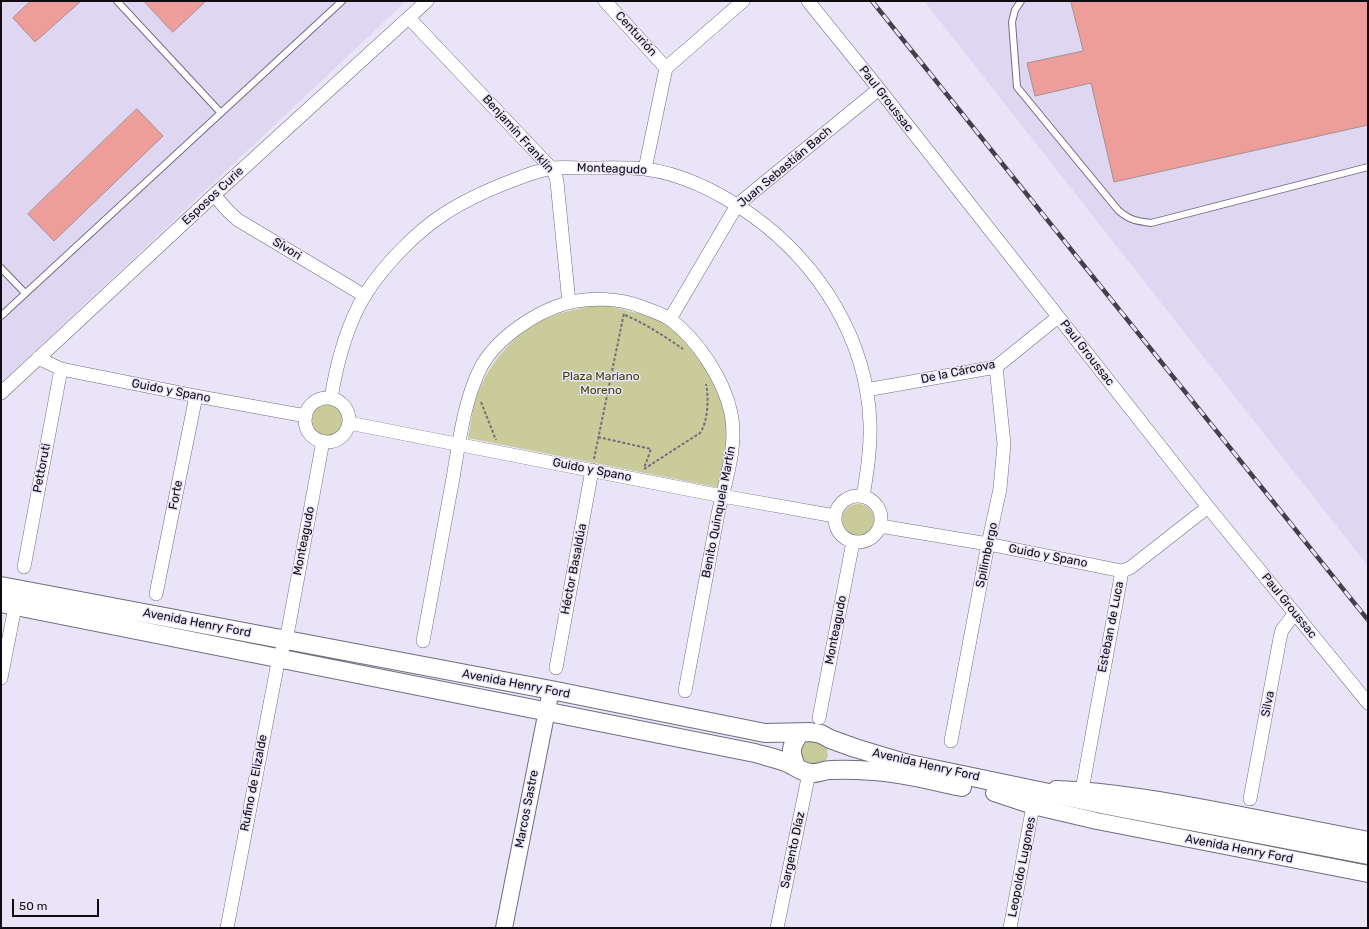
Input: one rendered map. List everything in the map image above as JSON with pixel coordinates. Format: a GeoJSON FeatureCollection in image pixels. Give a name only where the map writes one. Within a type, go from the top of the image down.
{"type":"FeatureCollection","features":[{"type":"Feature","properties":{"kind":"main road","name":"Avenida Henry Ford"},"geometry":{"type":"LineString","coordinates":[[9,596],[286,640],[551,690],[765,733],[810,732],[821,734],[830,739],[898,761],[1111,806],[1368,855]]}},
{"type":"Feature","properties":{"kind":"main road","name":"Avenida Henry Ford"},"geometry":{"type":"LineString","coordinates":[[9,596],[278,657],[755,753],[772,757],[802,770],[818,773],[828,770],[876,771],[901,774],[994,793],[1111,806]]}},
{"type":"Feature","properties":{"kind":"main road"},"geometry":{"type":"LineString","coordinates":[[800,733],[793,742],[791,748],[792,757],[802,770]]}},
{"type":"Feature","properties":{"kind":"main road"},"geometry":{"type":"LineString","coordinates":[[828,770],[834,761],[835,751],[830,739]]}},
{"type":"Feature","properties":{"kind":"street","name":"Esposos Curie"},"geometry":{"type":"LineString","coordinates":[[1,393],[214,195],[427,1]]}},
{"type":"Feature","properties":{"kind":"street","name":"Centurión"},"geometry":{"type":"LineString","coordinates":[[605,1],[666,68]]}},
{"type":"Feature","properties":{"kind":"street"},"geometry":{"type":"LineString","coordinates":[[645,169],[666,68],[744,1]]}},
{"type":"Feature","properties":{"kind":"street","name":"Paul Groussac"},"geometry":{"type":"LineString","coordinates":[[808,1],[1208,507],[1368,703]]}},
{"type":"Feature","properties":{"kind":"street","name":"Benjamín Franklin"},"geometry":{"type":"LineString","coordinates":[[408,18],[552,168],[557,182],[570,303]]}},
{"type":"Feature","properties":{"kind":"street","name":"Juan Sebastián Bach"},"geometry":{"type":"LineString","coordinates":[[670,319],[738,206],[879,89]]}},
{"type":"Feature","properties":{"kind":"street","name":"Monteagudo"},"geometry":{"type":"LineString","coordinates":[[331,398],[340,353],[365,296],[393,259],[443,214],[456,206],[500,185],[552,168],[645,169],[687,180],[709,189],[738,206],[775,232],[792,249],[820,282],[845,325],[857,354],[866,390],[870,421],[870,444],[863,497]]}},
{"type":"Feature","properties":{"kind":"street","name":"Sívori"},"geometry":{"type":"LineString","coordinates":[[214,195],[238,220],[365,296]]}},
{"type":"Feature","properties":{"kind":"street","name":"Benito Quinquela Martín"},"geometry":{"type":"LineString","coordinates":[[423,641],[467,408],[474,385],[486,358],[506,338],[533,318],[547,311],[570,303],[607,300],[626,302],[670,319],[693,342],[710,364],[722,388],[731,413],[733,439],[732,453],[722,496],[685,690]]}},
{"type":"Feature","properties":{"kind":"street","name":"De la Cárcova"},"geometry":{"type":"LineString","coordinates":[[866,390],[996,367],[1058,317]]}},
{"type":"Feature","properties":{"kind":"street","name":"Guido y Spano"},"geometry":{"type":"LineString","coordinates":[[38,358],[61,369],[306,416]]}},
{"type":"Feature","properties":{"kind":"street","name":"Spilimbergo"},"geometry":{"type":"LineString","coordinates":[[951,741],[988,544],[1000,489],[1004,444],[996,367]]}},
{"type":"Feature","properties":{"kind":"street","name":"Pettoruti"},"geometry":{"type":"LineString","coordinates":[[24,567],[61,369]]}},
{"type":"Feature","properties":{"kind":"street","name":"Forte"},"geometry":{"type":"LineString","coordinates":[[156,594],[196,396]]}},
{"type":"Feature","properties":{"kind":"street"},"geometry":{"type":"LineString","coordinates":[[324,398],[331,398],[338,400],[347,410],[349,423],[344,434],[340,438],[329,442],[317,439],[311,435],[305,423],[308,410],[312,404],[324,398]]}},
{"type":"Feature","properties":{"kind":"street","name":"Guido y Spano"},"geometry":{"type":"LineString","coordinates":[[349,423],[592,470],[642,474],[722,496],[835,516]]}},
{"type":"Feature","properties":{"kind":"street","name":"Monteagudo"},"geometry":{"type":"LineString","coordinates":[[286,640],[323,441]]}},
{"type":"Feature","properties":{"kind":"street","name":"Héctor Basaldúa"},"geometry":{"type":"LineString","coordinates":[[556,668],[592,470]]}},
{"type":"Feature","properties":{"kind":"street"},"geometry":{"type":"LineString","coordinates":[[855,496],[863,497],[876,504],[880,511],[880,526],[877,533],[864,542],[849,541],[842,536],[835,524],[837,509],[848,498],[855,496]]}},
{"type":"Feature","properties":{"kind":"street","name":"Esteban de Luca"},"geometry":{"type":"LineString","coordinates":[[1082,790],[1122,571],[1130,568],[1208,507]]}},
{"type":"Feature","properties":{"kind":"street","name":"Guido y Spano"},"geometry":{"type":"LineString","coordinates":[[880,526],[988,544],[1122,571]]}},
{"type":"Feature","properties":{"kind":"street","name":"Monteagudo"},"geometry":{"type":"LineString","coordinates":[[819,718],[853,542]]}},
{"type":"Feature","properties":{"kind":"street"},"geometry":{"type":"LineString","coordinates":[[1,678],[9,596]]}},
{"type":"Feature","properties":{"kind":"street","name":"Silva"},"geometry":{"type":"LineString","coordinates":[[1250,799],[1280,638],[1282,630],[1295,613]]}},
{"type":"Feature","properties":{"kind":"street","name":"Rufino de Elizalde"},"geometry":{"type":"LineString","coordinates":[[227,928],[278,657],[286,640]]}},
{"type":"Feature","properties":{"kind":"street","name":"Marcos Sastre"},"geometry":{"type":"LineString","coordinates":[[504,928],[551,690]]}},
{"type":"Feature","properties":{"kind":"street","name":"Sargento Díaz"},"geometry":{"type":"LineString","coordinates":[[777,928],[802,770]]}},
{"type":"Feature","properties":{"kind":"street","name":"Avenida Henry Ford"},"geometry":{"type":"LineString","coordinates":[[1027,788],[1082,790],[1175,802],[1368,840]]}},
{"type":"Feature","properties":{"kind":"street","name":"Avenida Henry Ford"},"geometry":{"type":"LineString","coordinates":[[994,793],[1034,806],[1129,828],[1368,874]]}},
{"type":"Feature","properties":{"kind":"street","name":"Leopoldo Lugones"},"geometry":{"type":"LineString","coordinates":[[1010,928],[1034,806]]}},
{"type":"Feature","properties":{"kind":"lane"},"geometry":{"type":"LineString","coordinates":[[117,1],[221,113]]}},
{"type":"Feature","properties":{"kind":"lane"},"geometry":{"type":"LineString","coordinates":[[1,316],[342,1]]}},
{"type":"Feature","properties":{"kind":"lane"},"geometry":{"type":"LineString","coordinates":[[1021,1],[1015,10],[1012,22],[1017,88],[1126,218],[1151,223],[1368,168]]}},
{"type":"Feature","properties":{"kind":"lane"},"geometry":{"type":"LineString","coordinates":[[1,268],[25,293]]}},
{"type":"Feature","properties":{"kind":"path"},"geometry":{"type":"LineString","coordinates":[[592,470],[626,302]]}},
{"type":"Feature","properties":{"kind":"path"},"geometry":{"type":"LineString","coordinates":[[617,314],[640,322],[685,350]]}},
{"type":"Feature","properties":{"kind":"path"},"geometry":{"type":"LineString","coordinates":[[642,474],[700,432],[705,426],[708,392],[706,381]]}},
{"type":"Feature","properties":{"kind":"path"},"geometry":{"type":"LineString","coordinates":[[474,385],[501,453]]}},
{"type":"Feature","properties":{"kind":"path"},"geometry":{"type":"LineString","coordinates":[[598,437],[651,449],[642,474]]}},
{"type":"Feature","properties":{"kind":"shaded area"},"geometry":{"type":"Polygon","coordinates":[[[1,1],[406,1],[1,383],[1,1]]]}},
{"type":"Feature","properties":{"kind":"shaded area"},"geometry":{"type":"Polygon","coordinates":[[[924,1],[1368,1],[1368,566],[1290,467],[924,1]]]}},
{"type":"Feature","properties":{"kind":"green space","name":"Plaza Mariano Moreno"},"geometry":{"type":"Polygon","coordinates":[[[590,306],[609,306],[649,316],[670,326],[688,341],[715,379],[730,429],[721,488],[468,438],[473,407],[481,385],[487,373],[503,351],[533,325],[562,313],[590,306]]]}},
{"type":"Feature","properties":{"kind":"green space"},"geometry":{"type":"Polygon","coordinates":[[[324,404],[330,404],[340,411],[343,420],[342,426],[336,433],[330,436],[324,436],[314,429],[311,423],[311,417],[318,407],[324,404]]]}},
{"type":"Feature","properties":{"kind":"green space"},"geometry":{"type":"Polygon","coordinates":[[[855,504],[861,504],[871,511],[874,520],[873,526],[867,533],[861,536],[855,536],[845,529],[842,523],[842,517],[849,507],[855,504]]]}},
{"type":"Feature","properties":{"kind":"green space"},"geometry":{"type":"Polygon","coordinates":[[[810,738],[827,747],[828,757],[823,765],[804,766],[799,747],[801,743],[810,738]]]}},
{"type":"Feature","properties":{"kind":"building"},"geometry":{"type":"Polygon","coordinates":[[[31,1],[81,1],[35,42],[13,18],[31,1]]]}},
{"type":"Feature","properties":{"kind":"building"},"geometry":{"type":"Polygon","coordinates":[[[144,1],[206,1],[173,32],[144,1]]]}},
{"type":"Feature","properties":{"kind":"building"},"geometry":{"type":"Polygon","coordinates":[[[1071,1],[1368,1],[1368,125],[1114,182],[1091,83],[1035,96],[1027,63],[1083,51],[1071,1]]]}},
{"type":"Feature","properties":{"kind":"building"},"geometry":{"type":"Polygon","coordinates":[[[137,109],[163,136],[54,241],[28,214],[137,109]]]}},
{"type":"Feature","properties":{"kind":"railway"},"geometry":{"type":"LineString","coordinates":[[872,1],[1368,620]]}}]}
